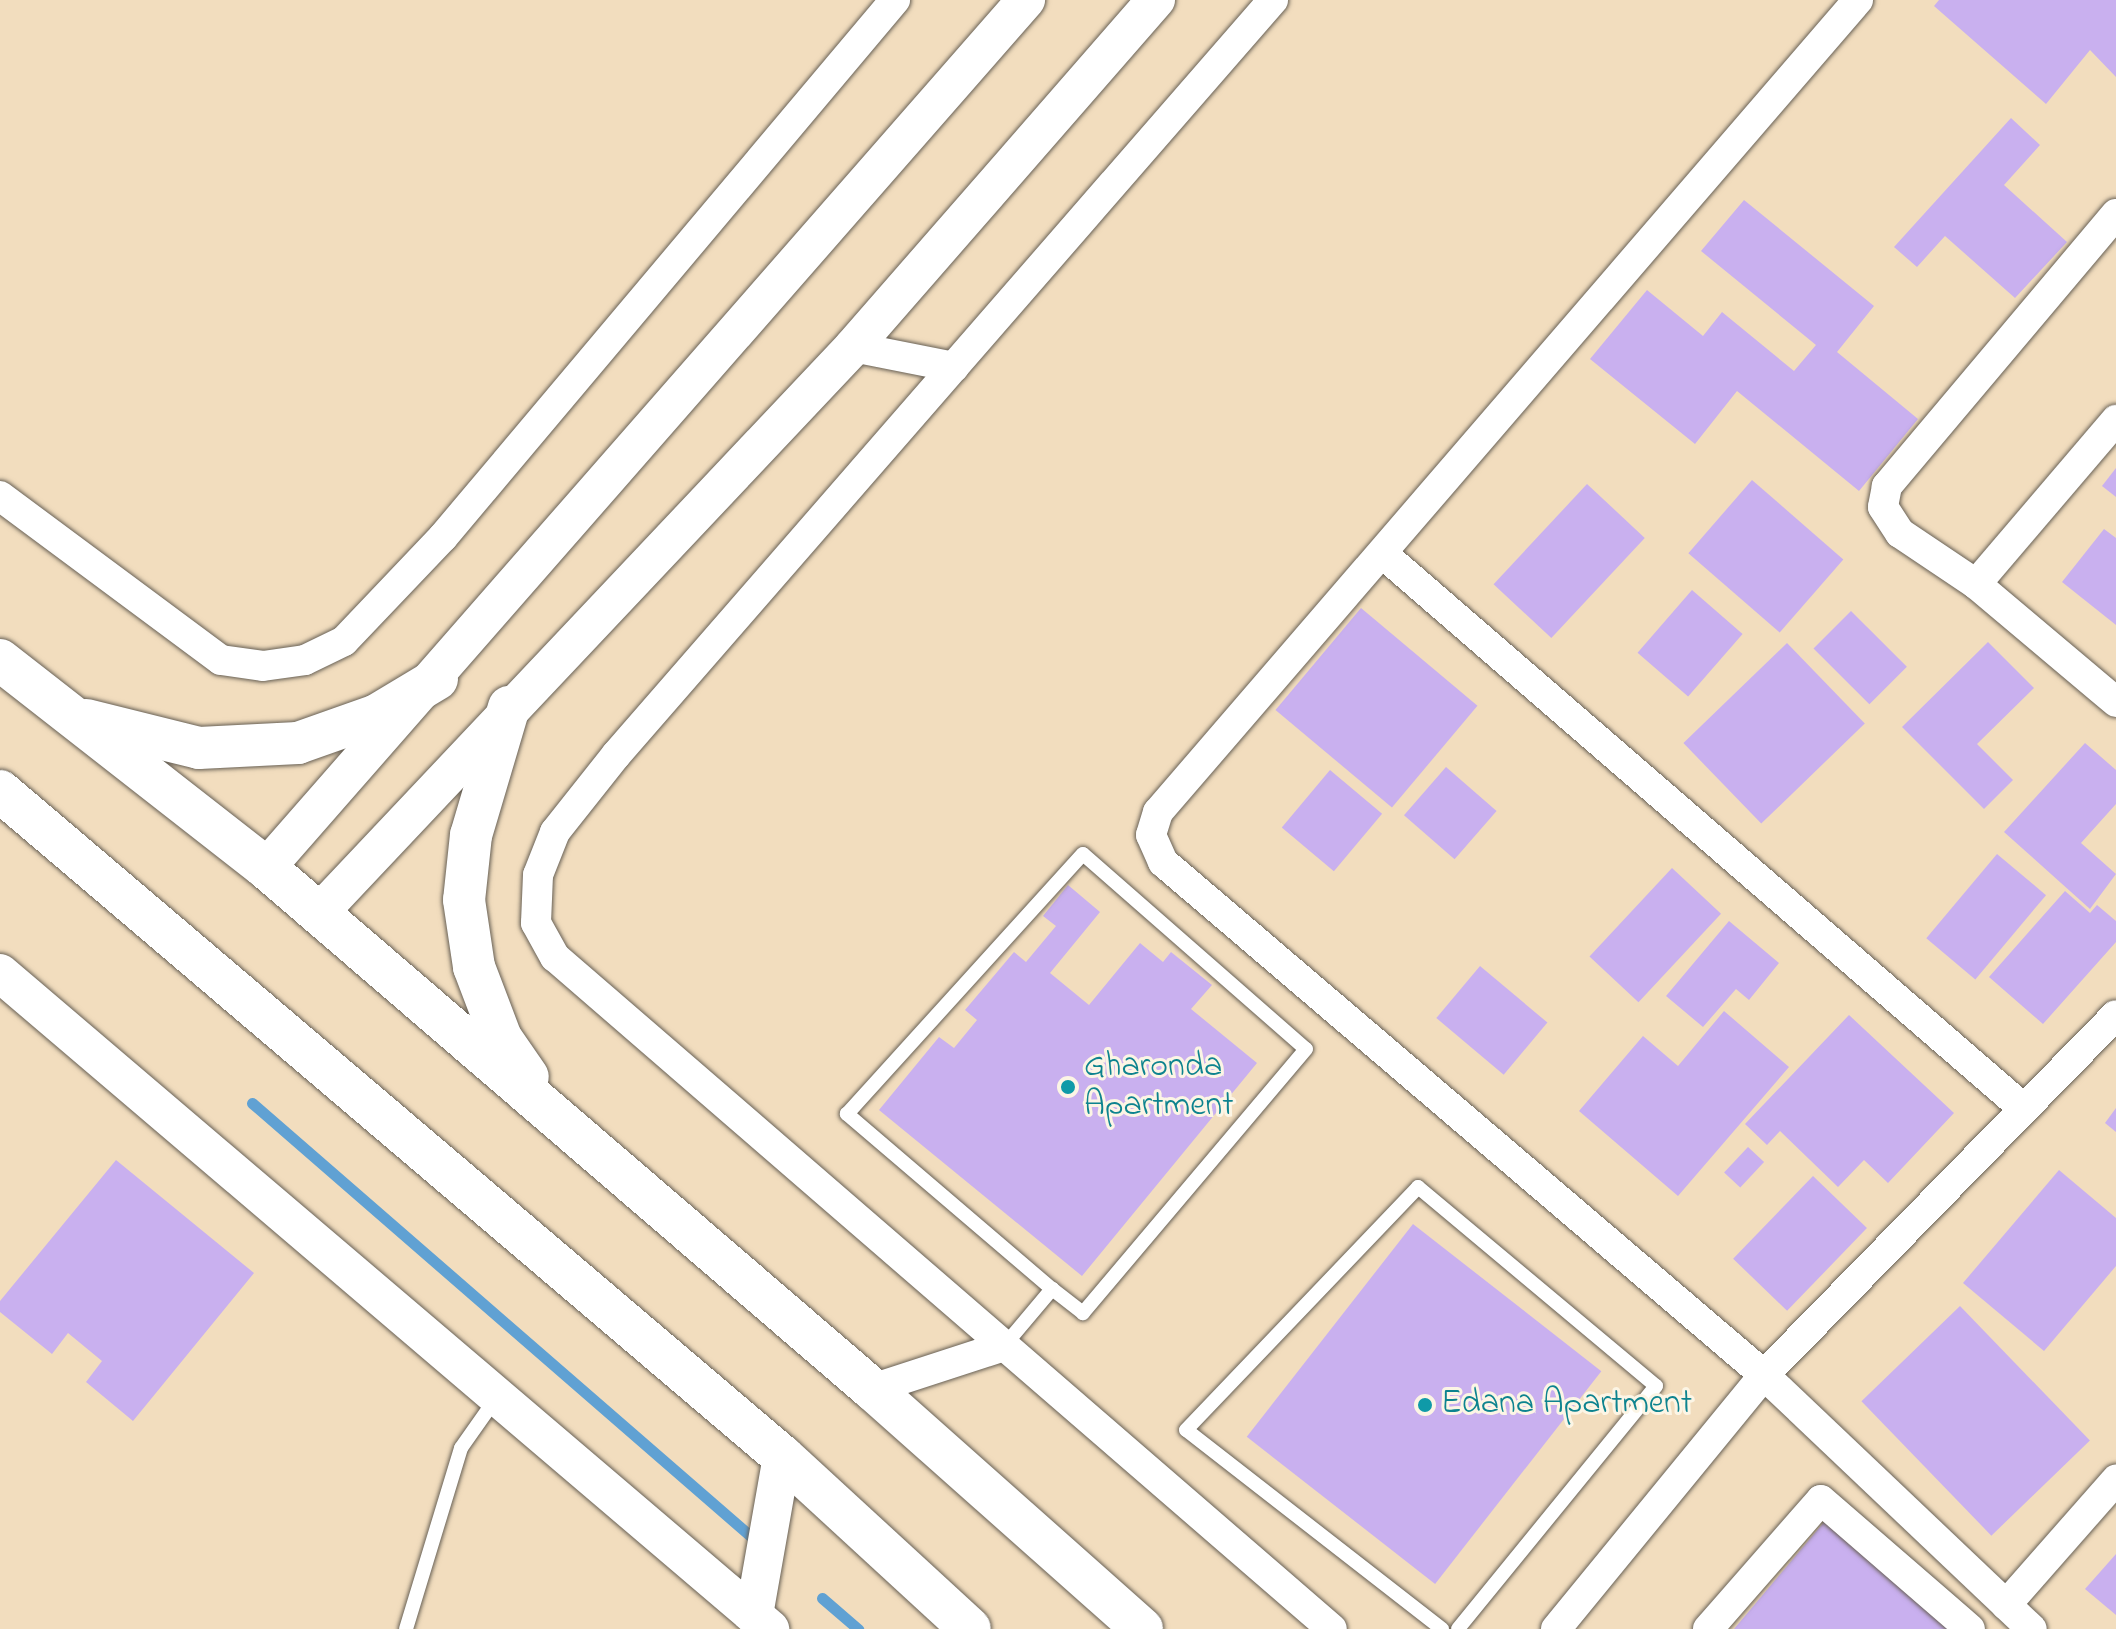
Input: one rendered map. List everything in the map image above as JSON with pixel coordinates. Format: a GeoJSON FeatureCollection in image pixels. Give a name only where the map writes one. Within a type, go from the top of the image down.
{"type":"FeatureCollection","features":[{"type":"Feature","properties":{"kind":"main road"},"geometry":{"type":"LineString","coordinates":[[0,660],[266,868],[872,1389],[1142,1629]]}},
{"type":"Feature","properties":{"kind":"main road"},"geometry":{"type":"LineString","coordinates":[[73,717],[199,748],[245,749],[298,743],[377,715],[437,679]]}},
{"type":"Feature","properties":{"kind":"main road"},"geometry":{"type":"LineString","coordinates":[[509,707],[471,835],[464,900],[474,967],[501,1038],[554,1115]]}},
{"type":"Feature","properties":{"kind":"main road"},"geometry":{"type":"LineString","coordinates":[[3,800],[782,1456],[970,1629]]}},
{"type":"Feature","properties":{"kind":"street"},"geometry":{"type":"LineString","coordinates":[[0,496],[221,660],[263,666],[305,660],[344,641],[443,537],[895,0]]}},
{"type":"Feature","properties":{"kind":"street"},"geometry":{"type":"LineString","coordinates":[[266,868],[437,679],[1026,0]]}},
{"type":"Feature","properties":{"kind":"street"},"geometry":{"type":"LineString","coordinates":[[318,914],[509,707],[853,347],[1156,0]]}},
{"type":"Feature","properties":{"kind":"street"},"geometry":{"type":"LineString","coordinates":[[1273,0],[555,832],[538,875],[536,923],[555,957],[1332,1629]]}},
{"type":"Feature","properties":{"kind":"street"},"geometry":{"type":"LineString","coordinates":[[1858,0],[1158,812],[1151,835],[1163,862],[1764,1375],[2032,1629]]}},
{"type":"Feature","properties":{"kind":"street"},"geometry":{"type":"LineString","coordinates":[[2116,214],[1887,486],[1883,507],[1900,533],[1976,584],[2116,702]]}},
{"type":"Feature","properties":{"kind":"street"},"geometry":{"type":"LineString","coordinates":[[853,347],[954,367]]}},
{"type":"Feature","properties":{"kind":"street"},"geometry":{"type":"LineString","coordinates":[[1976,584],[2116,420]]}},
{"type":"Feature","properties":{"kind":"street"},"geometry":{"type":"LineString","coordinates":[[1383,554],[2023,1108]]}},
{"type":"Feature","properties":{"kind":"street"},"geometry":{"type":"LineString","coordinates":[[0,973],[762,1622]]}},
{"type":"Feature","properties":{"kind":"street"},"geometry":{"type":"LineString","coordinates":[[1556,1629],[1764,1375],[2116,1015]]}},
{"type":"Feature","properties":{"kind":"street"},"geometry":{"type":"LineString","coordinates":[[872,1389],[1004,1346]]}},
{"type":"Feature","properties":{"kind":"street"},"geometry":{"type":"LineString","coordinates":[[762,1622],[782,1456]]}},
{"type":"Feature","properties":{"kind":"street"},"geometry":{"type":"LineString","coordinates":[[2006,1605],[2116,1480]]}},
{"type":"Feature","properties":{"kind":"street"},"geometry":{"type":"LineString","coordinates":[[1708,1629],[1821,1500],[1970,1629]]}},
{"type":"Feature","properties":{"kind":"lane"},"geometry":{"type":"LineString","coordinates":[[1083,854],[1306,1049],[1083,1313],[1052,1289],[847,1114],[1083,854]]}},
{"type":"Feature","properties":{"kind":"lane"},"geometry":{"type":"LineString","coordinates":[[1442,1629],[1186,1430],[1418,1187],[1656,1386],[1458,1629]]}},
{"type":"Feature","properties":{"kind":"lane"},"geometry":{"type":"LineString","coordinates":[[1004,1346],[1052,1289]]}},
{"type":"Feature","properties":{"kind":"lane"},"geometry":{"type":"LineString","coordinates":[[406,1629],[461,1448],[498,1396]]}},
{"type":"Feature","properties":{"kind":"building"},"geometry":{"type":"Polygon","coordinates":[[[1939,0],[2116,0],[2116,77],[2090,50],[2046,104],[1934,6],[1939,0]]]}},
{"type":"Feature","properties":{"kind":"building"},"geometry":{"type":"Polygon","coordinates":[[[2011,118],[2040,145],[2004,185],[2067,242],[2015,298],[1945,236],[1917,267],[1894,247],[2011,118]]]}},
{"type":"Feature","properties":{"kind":"building"},"geometry":{"type":"Polygon","coordinates":[[[1744,200],[1874,306],[1837,352],[1918,419],[1859,491],[1737,391],[1695,444],[1590,359],[1647,290],[1703,336],[1722,312],[1794,371],[1816,345],[1701,251],[1744,200]]]}},
{"type":"Feature","properties":{"kind":"building"},"geometry":{"type":"Polygon","coordinates":[[[2116,468],[2116,497],[2102,486],[2116,468]]]}},
{"type":"Feature","properties":{"kind":"building"},"geometry":{"type":"Polygon","coordinates":[[[1752,480],[1843,559],[1780,633],[1688,553],[1752,480]]]}},
{"type":"Feature","properties":{"kind":"building"},"geometry":{"type":"Polygon","coordinates":[[[1587,484],[1645,538],[1551,638],[1494,584],[1587,484]]]}},
{"type":"Feature","properties":{"kind":"building"},"geometry":{"type":"Polygon","coordinates":[[[2104,529],[2116,538],[2116,625],[2062,582],[2104,529]]]}},
{"type":"Feature","properties":{"kind":"building"},"geometry":{"type":"Polygon","coordinates":[[[1692,590],[1743,634],[1688,697],[1638,653],[1692,590]]]}},
{"type":"Feature","properties":{"kind":"building"},"geometry":{"type":"Polygon","coordinates":[[[1361,608],[1477,706],[1392,808],[1276,710],[1361,608]]]}},
{"type":"Feature","properties":{"kind":"building"},"geometry":{"type":"Polygon","coordinates":[[[1851,611],[1907,667],[1869,704],[1814,648],[1851,611]]]}},
{"type":"Feature","properties":{"kind":"building"},"geometry":{"type":"Polygon","coordinates":[[[1988,642],[2034,688],[1977,744],[2013,780],[1984,809],[1902,727],[1988,642]]]}},
{"type":"Feature","properties":{"kind":"building"},"geometry":{"type":"Polygon","coordinates":[[[1787,643],[1865,724],[1761,824],[1683,743],[1787,643]]]}},
{"type":"Feature","properties":{"kind":"building"},"geometry":{"type":"Polygon","coordinates":[[[2085,743],[2116,770],[2116,804],[2081,843],[2116,874],[2090,909],[2004,832],[2085,743]]]}},
{"type":"Feature","properties":{"kind":"building"},"geometry":{"type":"Polygon","coordinates":[[[1446,767],[1497,811],[1455,859],[1404,815],[1446,767]]]}},
{"type":"Feature","properties":{"kind":"building"},"geometry":{"type":"Polygon","coordinates":[[[1330,770],[1382,814],[1334,871],[1282,827],[1330,770]]]}},
{"type":"Feature","properties":{"kind":"building"},"geometry":{"type":"Polygon","coordinates":[[[1997,854],[2046,895],[1975,979],[1926,938],[1997,854]]]}},
{"type":"Feature","properties":{"kind":"building"},"geometry":{"type":"Polygon","coordinates":[[[1672,868],[1721,914],[1638,1002],[1589,956],[1672,868]]]}},
{"type":"Feature","properties":{"kind":"building","name":"Gharonda Apartment"},"geometry":{"type":"Polygon","coordinates":[[[1068,885],[1100,912],[1050,973],[1089,1005],[1140,943],[1163,962],[1171,952],[1212,985],[1191,1009],[1257,1063],[1082,1276],[879,1110],[939,1037],[954,1048],[977,1020],[965,1010],[1014,952],[1026,962],[1056,926],[1043,916],[1068,885]]]}},
{"type":"Feature","properties":{"kind":"building"},"geometry":{"type":"Polygon","coordinates":[[[2065,891],[2090,913],[2097,905],[2116,921],[2116,942],[2043,1024],[1989,977],[2065,891]]]}},
{"type":"Feature","properties":{"kind":"building"},"geometry":{"type":"Polygon","coordinates":[[[1729,921],[1779,963],[1749,1000],[1736,989],[1703,1027],[1666,996],[1729,921]]]}},
{"type":"Feature","properties":{"kind":"building"},"geometry":{"type":"Polygon","coordinates":[[[1480,966],[1547,1023],[1504,1075],[1436,1018],[1480,966]]]}},
{"type":"Feature","properties":{"kind":"building"},"geometry":{"type":"Polygon","coordinates":[[[1724,1011],[1789,1067],[1678,1196],[1579,1111],[1643,1036],[1678,1066],[1724,1011]]]}},
{"type":"Feature","properties":{"kind":"building"},"geometry":{"type":"Polygon","coordinates":[[[1849,1015],[1954,1113],[1888,1183],[1864,1160],[1838,1187],[1780,1131],[1767,1145],[1745,1124],[1849,1015]]]}},
{"type":"Feature","properties":{"kind":"building"},"geometry":{"type":"Polygon","coordinates":[[[2116,1108],[2116,1132],[2105,1123],[2116,1108]]]}},
{"type":"Feature","properties":{"kind":"building"},"geometry":{"type":"Polygon","coordinates":[[[1748,1147],[1764,1162],[1740,1188],[1724,1173],[1748,1147]]]}},
{"type":"Feature","properties":{"kind":"building"},"geometry":{"type":"Polygon","coordinates":[[[116,1160],[254,1273],[133,1421],[86,1382],[102,1361],[68,1333],[52,1354],[0,1312],[0,1301],[116,1160]]]}},
{"type":"Feature","properties":{"kind":"building"},"geometry":{"type":"Polygon","coordinates":[[[2059,1170],[2116,1218],[2116,1266],[2044,1351],[1963,1283],[2059,1170]]]}},
{"type":"Feature","properties":{"kind":"building"},"geometry":{"type":"Polygon","coordinates":[[[1813,1176],[1867,1228],[1787,1311],[1733,1259],[1813,1176]]]}},
{"type":"Feature","properties":{"kind":"building","name":"Edana Apartment"},"geometry":{"type":"Polygon","coordinates":[[[1413,1224],[1601,1371],[1435,1584],[1247,1437],[1413,1224]]]}},
{"type":"Feature","properties":{"kind":"building"},"geometry":{"type":"Polygon","coordinates":[[[1960,1306],[2090,1441],[1991,1536],[1861,1401],[1960,1306]]]}},
{"type":"Feature","properties":{"kind":"building"},"geometry":{"type":"Polygon","coordinates":[[[1824,1522],[1953,1629],[1734,1629],[1824,1522]]]}},
{"type":"Feature","properties":{"kind":"building"},"geometry":{"type":"Polygon","coordinates":[[[2116,1554],[2116,1615],[2085,1589],[2116,1554]]]}},
{"type":"Feature","properties":{"kind":"waterway"},"geometry":{"type":"LineString","coordinates":[[252,1103],[754,1539]]}},
{"type":"Feature","properties":{"kind":"waterway"},"geometry":{"type":"LineString","coordinates":[[822,1598],[858,1629]]}},
{"type":"Feature","properties":{"kind":"place","name":"Gharonda Apartment"},"geometry":{"type":"Point","coordinates":[1068,1087]}},
{"type":"Feature","properties":{"kind":"place","name":"Edana Apartment"},"geometry":{"type":"Point","coordinates":[1425,1405]}}]}
